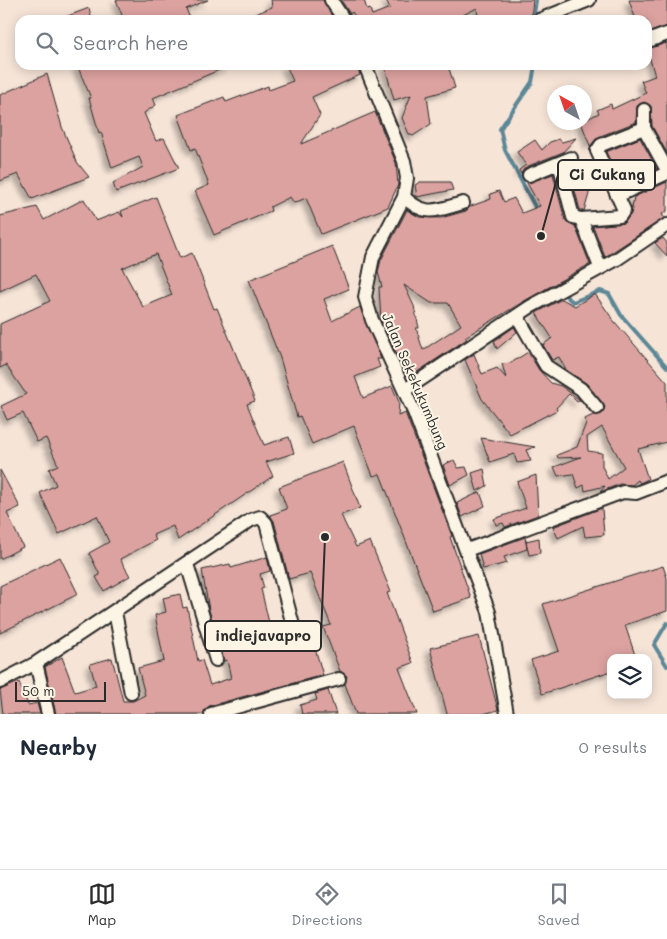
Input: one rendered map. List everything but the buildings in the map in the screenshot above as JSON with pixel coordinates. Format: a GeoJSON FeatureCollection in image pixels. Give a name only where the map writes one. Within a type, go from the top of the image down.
{"type":"FeatureCollection","features":[{"type":"Feature","properties":{"kind":"street"},"geometry":{"type":"LineString","coordinates":[[331,0],[341,15]]}},
{"type":"Feature","properties":{"kind":"street"},"geometry":{"type":"LineString","coordinates":[[552,15],[589,0]]}},
{"type":"Feature","properties":{"kind":"street"},"geometry":{"type":"LineString","coordinates":[[652,40],[667,34]]}},
{"type":"Feature","properties":{"kind":"street","name":"Jalan Sekekukumbung"},"geometry":{"type":"LineString","coordinates":[[367,70],[404,161],[408,178],[404,197],[373,256],[364,298],[372,320],[405,390],[489,612],[508,714]]}},
{"type":"Feature","properties":{"kind":"street"},"geometry":{"type":"LineString","coordinates":[[617,196],[666,166],[644,128],[644,110]]}},
{"type":"Feature","properties":{"kind":"street"},"geometry":{"type":"LineString","coordinates":[[529,175],[565,161],[571,216],[581,219],[620,216],[624,210],[597,151],[601,145],[644,128]]}},
{"type":"Feature","properties":{"kind":"street"},"geometry":{"type":"LineString","coordinates":[[404,197],[421,210],[432,211],[463,202]]}},
{"type":"Feature","properties":{"kind":"street"},"geometry":{"type":"LineString","coordinates":[[581,219],[598,262]]}},
{"type":"Feature","properties":{"kind":"street"},"geometry":{"type":"LineString","coordinates":[[405,390],[517,316],[617,259],[667,226]]}},
{"type":"Feature","properties":{"kind":"street"},"geometry":{"type":"LineString","coordinates":[[517,316],[546,366],[581,389],[597,408]]}},
{"type":"Feature","properties":{"kind":"street"},"geometry":{"type":"LineString","coordinates":[[466,550],[623,492],[636,493],[667,481]]}},
{"type":"Feature","properties":{"kind":"street"},"geometry":{"type":"LineString","coordinates":[[0,682],[36,663],[251,520],[260,517],[264,518],[294,629]]}},
{"type":"Feature","properties":{"kind":"street"},"geometry":{"type":"LineString","coordinates":[[187,564],[216,660]]}},
{"type":"Feature","properties":{"kind":"street"},"geometry":{"type":"LineString","coordinates":[[115,612],[131,693]]}},
{"type":"Feature","properties":{"kind":"street"},"geometry":{"type":"LineString","coordinates":[[36,663],[48,714]]}},
{"type":"Feature","properties":{"kind":"street"},"geometry":{"type":"LineString","coordinates":[[211,714],[339,679]]}},
{"type":"Feature","properties":{"kind":"waterway"},"geometry":{"type":"LineString","coordinates":[[534,15],[536,0]]}},
{"type":"Feature","properties":{"kind":"waterway"},"geometry":{"type":"LineString","coordinates":[[534,70],[532,82],[500,129],[505,150],[537,211]]}},
{"type":"Feature","properties":{"kind":"waterway"},"geometry":{"type":"LineString","coordinates":[[556,278],[567,297],[573,302],[600,291],[609,294],[621,315],[667,367]]}},
{"type":"Feature","properties":{"kind":"waterway"},"geometry":{"type":"LineString","coordinates":[[667,623],[654,645],[667,666]]}},
{"type":"Feature","properties":{"kind":"place","name":"Ci Cukang"},"geometry":{"type":"Point","coordinates":[541,236]}},
{"type":"Feature","properties":{"kind":"place","name":"indiejavapro"},"geometry":{"type":"Point","coordinates":[325,537]}}]}
